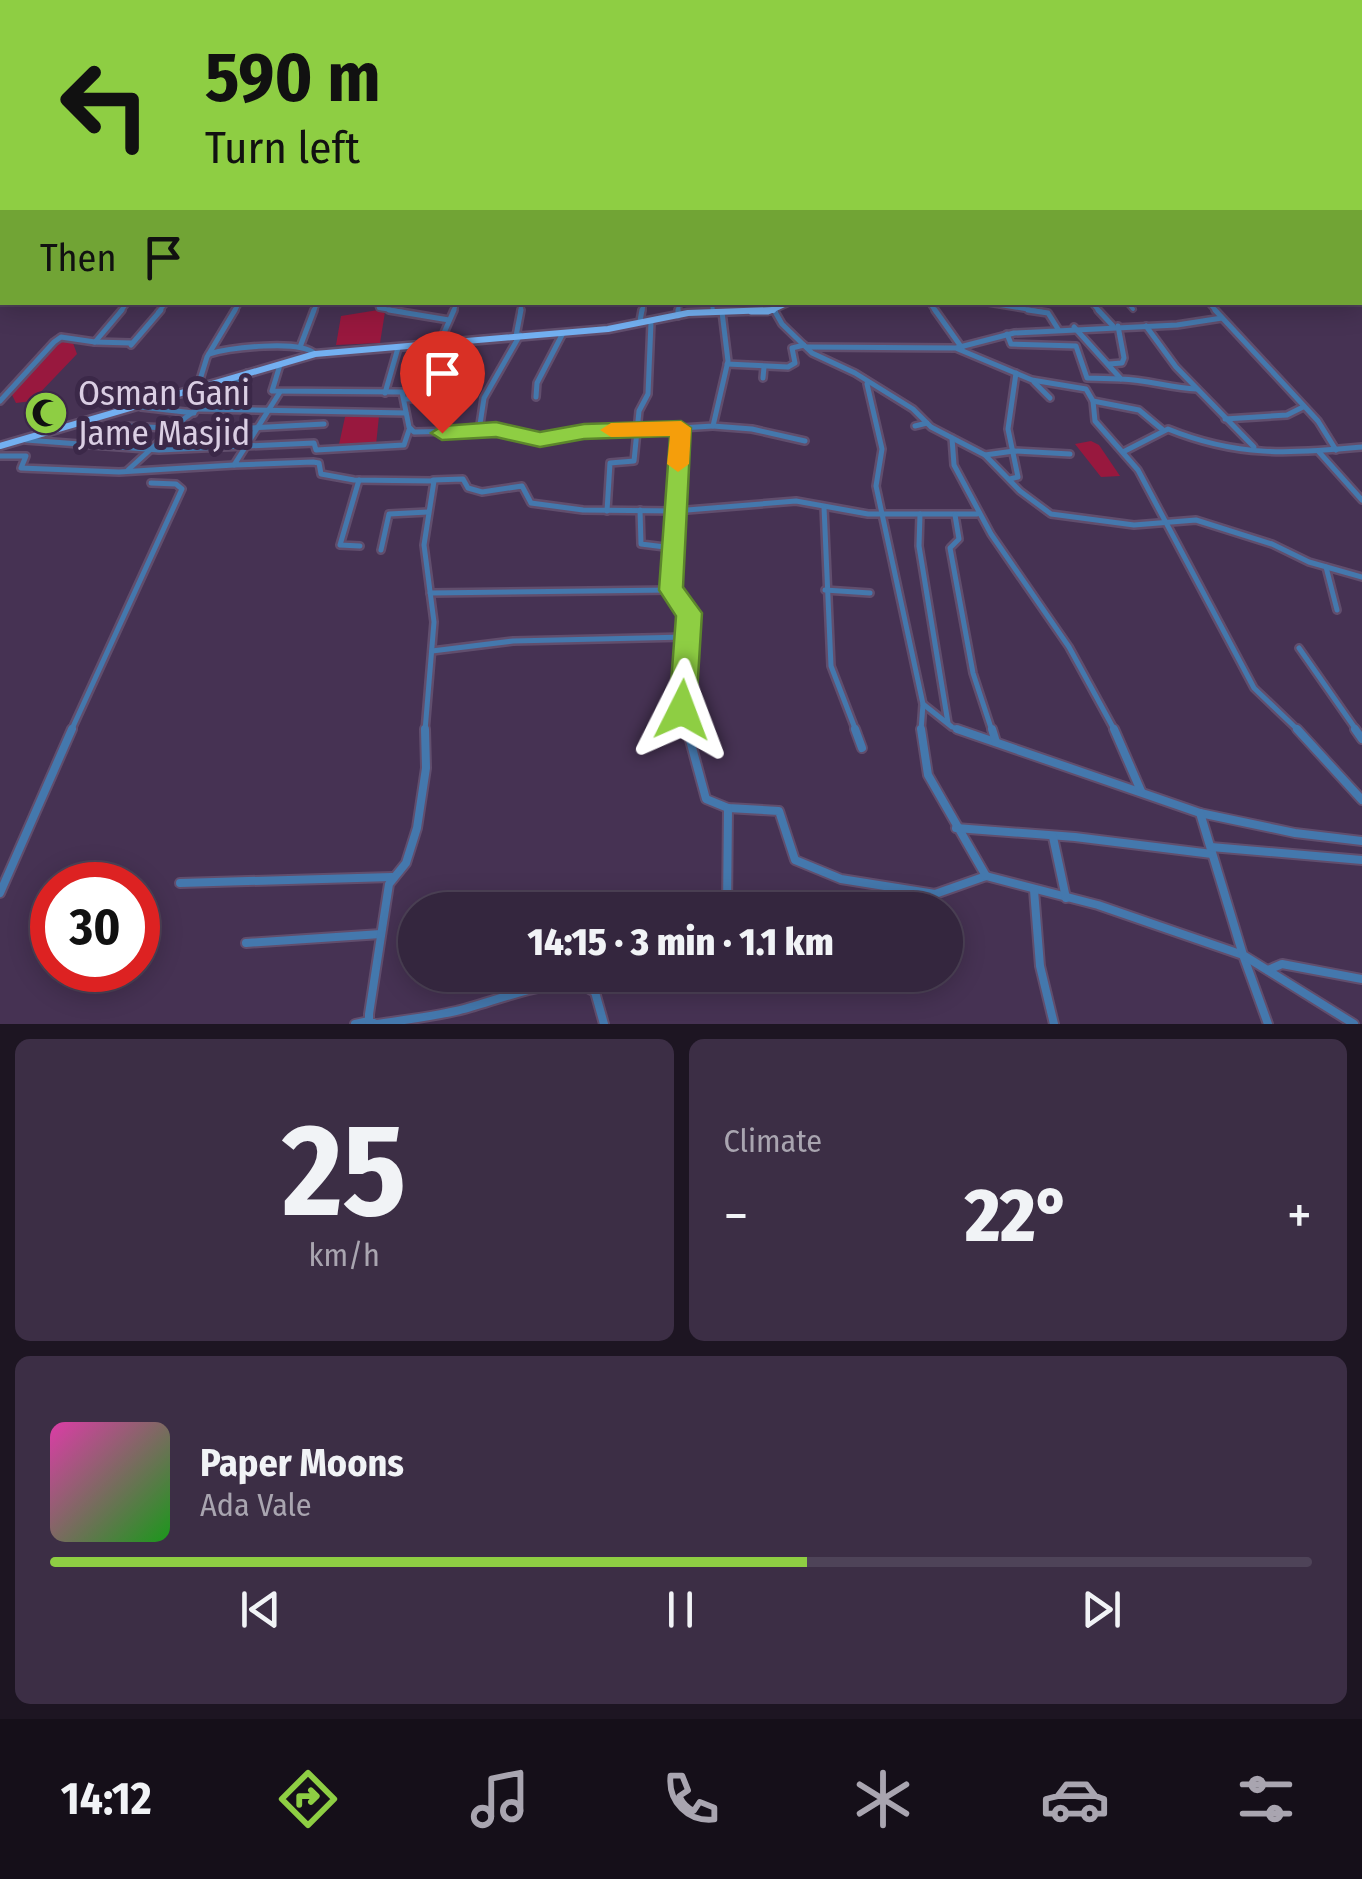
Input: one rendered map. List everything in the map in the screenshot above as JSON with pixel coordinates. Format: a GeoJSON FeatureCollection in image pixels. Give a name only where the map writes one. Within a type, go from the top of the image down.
{"type":"FeatureCollection","features":[{"type":"Feature","properties":{"kind":"main road"},"geometry":{"type":"LineString","coordinates":[[0,446],[314,354],[640,324],[772,306]]}},
{"type":"Feature","properties":{"kind":"street"},"geometry":{"type":"LineString","coordinates":[[94,342],[125,305]]}},
{"type":"Feature","properties":{"kind":"street"},"geometry":{"type":"LineString","coordinates":[[0,401],[57,339],[132,344],[164,305]]}},
{"type":"Feature","properties":{"kind":"street"},"geometry":{"type":"LineString","coordinates":[[198,386],[208,354],[238,305]]}},
{"type":"Feature","properties":{"kind":"street"},"geometry":{"type":"LineString","coordinates":[[300,348],[299,342],[317,305]]}},
{"type":"Feature","properties":{"kind":"street"},"geometry":{"type":"LineString","coordinates":[[378,305],[449,320]]}},
{"type":"Feature","properties":{"kind":"street"},"geometry":{"type":"LineString","coordinates":[[440,342],[456,305]]}},
{"type":"Feature","properties":{"kind":"street"},"geometry":{"type":"LineString","coordinates":[[479,431],[484,398],[518,336],[522,305]]}},
{"type":"Feature","properties":{"kind":"street"},"geometry":{"type":"LineString","coordinates":[[640,324],[643,305]]}},
{"type":"Feature","properties":{"kind":"street"},"geometry":{"type":"LineString","coordinates":[[678,316],[680,305]]}},
{"type":"Feature","properties":{"kind":"street"},"geometry":{"type":"LineString","coordinates":[[713,305],[728,364],[713,426]]}},
{"type":"Feature","properties":{"kind":"street"},"geometry":{"type":"LineString","coordinates":[[931,305],[958,348],[1032,380],[1086,389],[1093,400],[1095,421],[1138,470],[1254,688],[1319,750],[1362,800]]}},
{"type":"Feature","properties":{"kind":"street"},"geometry":{"type":"LineString","coordinates":[[1004,305],[1048,313],[1058,329]]}},
{"type":"Feature","properties":{"kind":"street"},"geometry":{"type":"LineString","coordinates":[[1039,305],[1040,310]]}},
{"type":"Feature","properties":{"kind":"street"},"geometry":{"type":"LineString","coordinates":[[1094,305],[1116,326],[1124,358],[1122,363],[1109,364]]}},
{"type":"Feature","properties":{"kind":"street"},"geometry":{"type":"LineString","coordinates":[[1129,305],[1133,309]]}},
{"type":"Feature","properties":{"kind":"street"},"geometry":{"type":"LineString","coordinates":[[1211,305],[1322,426],[1322,432],[1336,450]]}},
{"type":"Feature","properties":{"kind":"street"},"geometry":{"type":"LineString","coordinates":[[772,306],[782,324],[804,346],[985,455],[1037,506],[1051,514],[1134,525],[1196,520],[1362,577]]}},
{"type":"Feature","properties":{"kind":"street"},"geometry":{"type":"LineString","coordinates":[[728,364],[792,365],[791,348],[804,346],[958,348],[1006,334],[1222,318]]}},
{"type":"Feature","properties":{"kind":"street"},"geometry":{"type":"LineString","coordinates":[[607,511],[610,463],[633,463],[640,406],[648,394],[651,322]]}},
{"type":"Feature","properties":{"kind":"street"},"geometry":{"type":"LineString","coordinates":[[1146,326],[1170,360],[1256,449]]}},
{"type":"Feature","properties":{"kind":"street"},"geometry":{"type":"LineString","coordinates":[[1074,327],[1121,379]]}},
{"type":"Feature","properties":{"kind":"street"},"geometry":{"type":"LineString","coordinates":[[536,397],[537,383],[563,332]]}},
{"type":"Feature","properties":{"kind":"street"},"geometry":{"type":"LineString","coordinates":[[1006,334],[1011,344],[1076,346],[1087,378],[1155,380],[1167,388],[1198,389]]}},
{"type":"Feature","properties":{"kind":"street"},"geometry":{"type":"LineString","coordinates":[[385,393],[399,345]]}},
{"type":"Feature","properties":{"kind":"street"},"geometry":{"type":"LineString","coordinates":[[208,354],[228,348],[309,348],[314,354]]}},
{"type":"Feature","properties":{"kind":"street"},"geometry":{"type":"LineString","coordinates":[[20,440],[154,448],[314,443],[314,450],[321,451],[407,444],[411,431],[402,392],[269,390],[282,362]]}},
{"type":"Feature","properties":{"kind":"street"},"geometry":{"type":"LineString","coordinates":[[763,378],[764,366]]}},
{"type":"Feature","properties":{"kind":"street"},"geometry":{"type":"LineString","coordinates":[[126,472],[196,410],[248,372]]}},
{"type":"Feature","properties":{"kind":"street"},"geometry":{"type":"LineString","coordinates":[[1010,479],[1018,477],[1008,429],[1016,372]]}},
{"type":"Feature","properties":{"kind":"street"},"geometry":{"type":"LineString","coordinates":[[1032,380],[1050,398]]}},
{"type":"Feature","properties":{"kind":"street"},"geometry":{"type":"LineString","coordinates":[[866,381],[872,410],[880,424],[884,470],[876,482],[923,704],[921,738],[928,784],[975,864],[986,876],[1243,955],[1354,1024]]}},
{"type":"Feature","properties":{"kind":"street"},"geometry":{"type":"LineString","coordinates":[[182,390],[219,394]]}},
{"type":"Feature","properties":{"kind":"street"},"geometry":{"type":"LineString","coordinates":[[234,466],[280,392]]}},
{"type":"Feature","properties":{"kind":"street"},"geometry":{"type":"LineString","coordinates":[[406,400],[429,398]]}},
{"type":"Feature","properties":{"kind":"street"},"geometry":{"type":"LineString","coordinates":[[1093,400],[1140,410],[1163,430]]}},
{"type":"Feature","properties":{"kind":"street"},"geometry":{"type":"LineString","coordinates":[[128,406],[406,413]]}},
{"type":"Feature","properties":{"kind":"street"},"geometry":{"type":"LineString","coordinates":[[1225,419],[1287,415],[1304,407]]}},
{"type":"Feature","properties":{"kind":"street"},"geometry":{"type":"LineString","coordinates":[[915,426],[927,423]]}},
{"type":"Feature","properties":{"kind":"street"},"geometry":{"type":"LineString","coordinates":[[124,426],[173,429],[324,424]]}},
{"type":"Feature","properties":{"kind":"street"},"geometry":{"type":"LineString","coordinates":[[411,431],[496,430],[540,440],[584,432],[713,426],[752,429],[804,442]]}},
{"type":"Feature","properties":{"kind":"street"},"geometry":{"type":"LineString","coordinates":[[671,590],[681,428]]}},
{"type":"Feature","properties":{"kind":"street"},"geometry":{"type":"LineString","coordinates":[[1123,452],[1163,430],[1174,430],[1204,444],[1256,449],[1319,452],[1362,447]]}},
{"type":"Feature","properties":{"kind":"street"},"geometry":{"type":"LineString","coordinates":[[952,438],[952,467],[969,489],[977,514],[1068,646],[1124,745],[1141,791]]}},
{"type":"Feature","properties":{"kind":"street"},"geometry":{"type":"LineString","coordinates":[[985,455],[1014,451],[1070,454]]}},
{"type":"Feature","properties":{"kind":"street"},"geometry":{"type":"LineString","coordinates":[[1319,452],[1362,500]]}},
{"type":"Feature","properties":{"kind":"street"},"geometry":{"type":"LineString","coordinates":[[0,456],[26,456],[21,468],[126,472],[319,463],[321,474],[359,480],[463,478],[468,488],[477,492],[522,486],[531,503],[607,511],[675,511],[796,501],[882,514],[977,514]]}},
{"type":"Feature","properties":{"kind":"street"},"geometry":{"type":"LineString","coordinates":[[359,480],[340,545],[360,546]]}},
{"type":"Feature","properties":{"kind":"street"},"geometry":{"type":"LineString","coordinates":[[374,1023],[389,884],[402,872],[416,828],[426,768],[425,699],[434,608],[424,544],[433,480]]}},
{"type":"Feature","properties":{"kind":"street"},"geometry":{"type":"LineString","coordinates":[[0,893],[154,543],[182,489],[176,484],[151,483]]}},
{"type":"Feature","properties":{"kind":"street"},"geometry":{"type":"LineString","coordinates":[[824,506],[831,666],[862,748]]}},
{"type":"Feature","properties":{"kind":"street"},"geometry":{"type":"LineString","coordinates":[[640,510],[638,538],[642,544],[672,548]]}},
{"type":"Feature","properties":{"kind":"street"},"geometry":{"type":"LineString","coordinates":[[381,550],[389,514],[428,512]]}},
{"type":"Feature","properties":{"kind":"street"},"geometry":{"type":"LineString","coordinates":[[920,514],[919,546],[948,724]]}},
{"type":"Feature","properties":{"kind":"street"},"geometry":{"type":"LineString","coordinates":[[956,515],[959,539],[950,548],[967,623],[970,660],[997,744]]}},
{"type":"Feature","properties":{"kind":"street"},"geometry":{"type":"LineString","coordinates":[[1326,567],[1337,610]]}},
{"type":"Feature","properties":{"kind":"street"},"geometry":{"type":"LineString","coordinates":[[430,593],[671,590],[687,606],[682,710],[706,800],[728,808],[779,811],[794,860],[840,879],[934,894],[986,876]]}},
{"type":"Feature","properties":{"kind":"street"},"geometry":{"type":"LineString","coordinates":[[825,590],[870,593]]}},
{"type":"Feature","properties":{"kind":"street"},"geometry":{"type":"LineString","coordinates":[[432,651],[513,641],[686,636]]}},
{"type":"Feature","properties":{"kind":"street"},"geometry":{"type":"LineString","coordinates":[[1299,648],[1362,739]]}},
{"type":"Feature","properties":{"kind":"street"},"geometry":{"type":"LineString","coordinates":[[923,704],[948,724],[997,744],[1200,813],[1295,833],[1362,841]]}},
{"type":"Feature","properties":{"kind":"street"},"geometry":{"type":"LineString","coordinates":[[727,892],[728,808]]}},
{"type":"Feature","properties":{"kind":"street"},"geometry":{"type":"LineString","coordinates":[[1200,813],[1268,1024]]}},
{"type":"Feature","properties":{"kind":"street"},"geometry":{"type":"LineString","coordinates":[[956,828],[1362,860]]}},
{"type":"Feature","properties":{"kind":"street"},"geometry":{"type":"LineString","coordinates":[[1052,836],[1066,898]]}},
{"type":"Feature","properties":{"kind":"street"},"geometry":{"type":"LineString","coordinates":[[180,884],[394,877]]}},
{"type":"Feature","properties":{"kind":"street"},"geometry":{"type":"LineString","coordinates":[[1034,890],[1040,966],[1054,1024]]}},
{"type":"Feature","properties":{"kind":"street"},"geometry":{"type":"LineString","coordinates":[[246,943],[381,934]]}},
{"type":"Feature","properties":{"kind":"street"},"geometry":{"type":"LineString","coordinates":[[1268,970],[1282,964],[1362,979]]}},
{"type":"Feature","properties":{"kind":"street"},"geometry":{"type":"LineString","coordinates":[[355,1024],[457,1010],[568,984],[590,986],[604,1024]]}},
{"type":"Feature","properties":{"kind":"shaded area"},"geometry":{"type":"Polygon","coordinates":[[[385,312],[380,343],[336,345],[341,316],[385,312]]]}},
{"type":"Feature","properties":{"kind":"shaded area"},"geometry":{"type":"Polygon","coordinates":[[[60,341],[73,343],[77,354],[32,401],[16,403],[12,395],[16,386],[60,341]]]}},
{"type":"Feature","properties":{"kind":"shaded area"},"geometry":{"type":"Polygon","coordinates":[[[352,413],[379,416],[376,445],[338,449],[345,417],[352,413]]]}},
{"type":"Feature","properties":{"kind":"shaded area"},"geometry":{"type":"Polygon","coordinates":[[[1091,441],[1099,445],[1120,476],[1101,477],[1075,444],[1091,441]]]}},
{"type":"Feature","properties":{"kind":"slow traffic"},"geometry":{"type":"LineString","coordinates":[[611,430],[681,428],[678,464]]}},
{"type":"Feature","properties":{"kind":"place","name":"Osman Gani Jame Masjid"},"geometry":{"type":"Point","coordinates":[46,413]}},
{"type":"Feature","properties":{"kind":"route"},"geometry":{"type":"LineString","coordinates":[[442,433],[496,430],[540,440],[584,432],[681,428],[671,590],[689,613],[682,710]]}}]}
